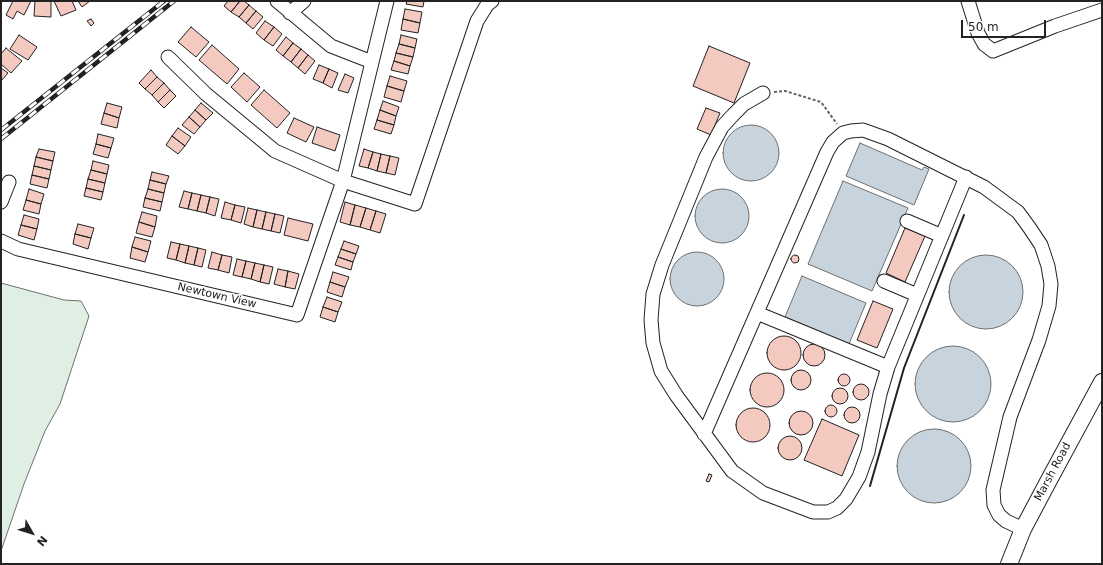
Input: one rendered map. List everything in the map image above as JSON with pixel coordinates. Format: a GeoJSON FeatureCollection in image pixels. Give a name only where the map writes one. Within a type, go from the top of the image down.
{"type":"FeatureCollection","features":[{"type":"Feature","properties":{"kind":"main road","name":"Marsh Road"},"geometry":{"type":"LineString","coordinates":[[1009,564],[1023,529],[1102,382]]}},
{"type":"Feature","properties":{"kind":"street"},"geometry":{"type":"LineString","coordinates":[[276,1],[331,46],[372,62]]}},
{"type":"Feature","properties":{"kind":"street"},"geometry":{"type":"LineString","coordinates":[[290,13],[304,1]]}},
{"type":"Feature","properties":{"kind":"street","name":"Newtown View"},"geometry":{"type":"LineString","coordinates":[[1,241],[18,250],[297,314],[343,181],[387,1]]}},
{"type":"Feature","properties":{"kind":"street"},"geometry":{"type":"LineString","coordinates":[[168,57],[206,94],[274,151],[343,181],[415,204],[477,21],[487,5],[492,1]]}},
{"type":"Feature","properties":{"kind":"street"},"geometry":{"type":"LineString","coordinates":[[968,1],[981,39],[984,44],[993,51],[1054,26],[1102,10]]}},
{"type":"Feature","properties":{"kind":"street"},"geometry":{"type":"LineString","coordinates":[[763,93],[744,104],[733,114],[719,133],[706,157],[662,266],[653,294],[651,320],[653,344],[662,371],[676,395],[732,471],[763,493],[813,512],[828,512],[837,508],[846,499],[859,478],[868,452],[880,394],[888,367],[966,177]]}},
{"type":"Feature","properties":{"kind":"street"},"geometry":{"type":"LineString","coordinates":[[704,434],[827,152],[843,133],[851,130],[863,130],[888,139],[984,187],[1018,212],[1041,245],[1048,266],[1051,284],[1049,306],[1039,340],[1010,417],[993,490],[994,505],[999,515],[1006,521],[1023,529]]}},
{"type":"Feature","properties":{"kind":"street"},"geometry":{"type":"LineString","coordinates":[[1,202],[8,182]]}},
{"type":"Feature","properties":{"kind":"street"},"geometry":{"type":"LineString","coordinates":[[906,221],[942,236]]}},
{"type":"Feature","properties":{"kind":"street"},"geometry":{"type":"LineString","coordinates":[[884,281],[917,295]]}},
{"type":"Feature","properties":{"kind":"street"},"geometry":{"type":"LineString","coordinates":[[757,313],[888,367]]}},
{"type":"Feature","properties":{"kind":"path"},"geometry":{"type":"LineString","coordinates":[[763,93],[785,91],[820,102],[843,133]]}},
{"type":"Feature","properties":{"kind":"green space"},"geometry":{"type":"Polygon","coordinates":[[[1,283],[64,300],[81,301],[89,316],[60,404],[45,431],[24,484],[1,551],[1,283]]]}},
{"type":"Feature","properties":{"kind":"shaded area"},"geometry":{"type":"Polygon","coordinates":[[[751,125],[766,130],[774,138],[779,153],[774,168],[766,176],[751,181],[736,176],[728,168],[723,153],[728,138],[736,130],[751,125]]]}},
{"type":"Feature","properties":{"kind":"shaded area"},"geometry":{"type":"Polygon","coordinates":[[[860,143],[922,170],[924,167],[929,169],[914,205],[846,176],[860,143]]]}},
{"type":"Feature","properties":{"kind":"shaded area"},"geometry":{"type":"Polygon","coordinates":[[[843,181],[908,208],[872,291],[808,264],[843,181]]]}},
{"type":"Feature","properties":{"kind":"shaded area"},"geometry":{"type":"Polygon","coordinates":[[[717,189],[727,189],[737,193],[745,201],[749,211],[749,221],[745,231],[737,239],[727,243],[717,243],[707,239],[699,231],[695,221],[695,211],[699,201],[707,193],[717,189]]]}},
{"type":"Feature","properties":{"kind":"shaded area"},"geometry":{"type":"Polygon","coordinates":[[[692,252],[702,252],[712,256],[720,264],[724,274],[724,284],[720,294],[712,302],[702,306],[692,306],[682,302],[674,294],[670,284],[670,274],[674,264],[682,256],[692,252]]]}},
{"type":"Feature","properties":{"kind":"shaded area"},"geometry":{"type":"Polygon","coordinates":[[[979,255],[993,255],[1007,261],[1017,271],[1023,285],[1021,306],[1017,313],[1007,323],[993,329],[979,329],[965,323],[955,313],[949,299],[949,285],[955,271],[965,261],[979,255]]]}},
{"type":"Feature","properties":{"kind":"shaded area"},"geometry":{"type":"Polygon","coordinates":[[[802,276],[866,303],[849,344],[785,317],[802,276]]]}},
{"type":"Feature","properties":{"kind":"shaded area"},"geometry":{"type":"Polygon","coordinates":[[[953,346],[968,349],[980,357],[988,369],[991,384],[988,399],[980,411],[968,419],[953,422],[938,419],[926,411],[918,399],[915,384],[918,369],[926,357],[938,349],[953,346]]]}},
{"type":"Feature","properties":{"kind":"shaded area"},"geometry":{"type":"Polygon","coordinates":[[[927,429],[941,429],[955,435],[965,445],[971,459],[969,480],[965,487],[955,497],[941,503],[927,503],[913,497],[903,487],[897,473],[897,459],[903,445],[913,435],[927,429]]]}},
{"type":"Feature","properties":{"kind":"building"},"geometry":{"type":"Polygon","coordinates":[[[13,1],[31,1],[24,15],[17,11],[13,19],[6,15],[13,1]]]}},
{"type":"Feature","properties":{"kind":"building"},"geometry":{"type":"Polygon","coordinates":[[[35,1],[51,1],[51,17],[34,16],[35,1]]]}},
{"type":"Feature","properties":{"kind":"building"},"geometry":{"type":"Polygon","coordinates":[[[54,1],[72,1],[76,10],[61,16],[54,1]]]}},
{"type":"Feature","properties":{"kind":"building"},"geometry":{"type":"Polygon","coordinates":[[[78,1],[90,1],[82,7],[78,1]]]}},
{"type":"Feature","properties":{"kind":"building"},"geometry":{"type":"Polygon","coordinates":[[[228,1],[240,1],[231,12],[224,6],[228,1]]]}},
{"type":"Feature","properties":{"kind":"building"},"geometry":{"type":"Polygon","coordinates":[[[240,1],[244,1],[249,5],[239,17],[231,12],[240,1]]]}},
{"type":"Feature","properties":{"kind":"building"},"geometry":{"type":"Polygon","coordinates":[[[407,1],[424,1],[423,7],[406,4],[407,1]]]}},
{"type":"Feature","properties":{"kind":"building"},"geometry":{"type":"Polygon","coordinates":[[[249,5],[256,11],[246,23],[239,17],[249,5]]]}},
{"type":"Feature","properties":{"kind":"building"},"geometry":{"type":"Polygon","coordinates":[[[405,9],[422,12],[420,23],[403,19],[405,9]]]}},
{"type":"Feature","properties":{"kind":"building"},"geometry":{"type":"Polygon","coordinates":[[[256,11],[263,17],[253,29],[246,23],[256,11]]]}},
{"type":"Feature","properties":{"kind":"building"},"geometry":{"type":"Polygon","coordinates":[[[91,19],[94,23],[91,26],[87,21],[91,19]]]}},
{"type":"Feature","properties":{"kind":"building"},"geometry":{"type":"Polygon","coordinates":[[[403,19],[420,23],[418,33],[401,30],[403,19]]]}},
{"type":"Feature","properties":{"kind":"building"},"geometry":{"type":"Polygon","coordinates":[[[265,21],[274,27],[264,40],[256,33],[265,21]]]}},
{"type":"Feature","properties":{"kind":"building"},"geometry":{"type":"Polygon","coordinates":[[[191,27],[209,42],[196,57],[178,42],[191,27]]]}},
{"type":"Feature","properties":{"kind":"building"},"geometry":{"type":"Polygon","coordinates":[[[274,27],[282,34],[273,46],[264,40],[274,27]]]}},
{"type":"Feature","properties":{"kind":"building"},"geometry":{"type":"Polygon","coordinates":[[[19,35],[37,47],[28,60],[10,49],[19,35]]]}},
{"type":"Feature","properties":{"kind":"building"},"geometry":{"type":"Polygon","coordinates":[[[401,35],[417,39],[415,48],[399,44],[401,35]]]}},
{"type":"Feature","properties":{"kind":"building"},"geometry":{"type":"Polygon","coordinates":[[[286,37],[293,43],[283,56],[276,50],[286,37]]]}},
{"type":"Feature","properties":{"kind":"building"},"geometry":{"type":"Polygon","coordinates":[[[293,43],[301,49],[291,62],[283,56],[293,43]]]}},
{"type":"Feature","properties":{"kind":"building"},"geometry":{"type":"Polygon","coordinates":[[[399,44],[415,48],[413,57],[396,53],[399,44]]]}},
{"type":"Feature","properties":{"kind":"building"},"geometry":{"type":"Polygon","coordinates":[[[212,45],[239,69],[227,84],[199,60],[212,45]]]}},
{"type":"Feature","properties":{"kind":"building"},"geometry":{"type":"Polygon","coordinates":[[[709,46],[750,63],[734,103],[693,86],[709,46]]]}},
{"type":"Feature","properties":{"kind":"building"},"geometry":{"type":"Polygon","coordinates":[[[6,48],[22,61],[11,73],[1,64],[1,54],[6,48]]]}},
{"type":"Feature","properties":{"kind":"building"},"geometry":{"type":"Polygon","coordinates":[[[301,49],[308,55],[298,68],[291,62],[301,49]]]}},
{"type":"Feature","properties":{"kind":"building"},"geometry":{"type":"Polygon","coordinates":[[[396,53],[413,57],[410,66],[394,61],[396,53]]]}},
{"type":"Feature","properties":{"kind":"building"},"geometry":{"type":"Polygon","coordinates":[[[308,55],[315,61],[305,74],[298,68],[308,55]]]}},
{"type":"Feature","properties":{"kind":"building"},"geometry":{"type":"Polygon","coordinates":[[[394,61],[410,66],[408,74],[391,70],[394,61]]]}},
{"type":"Feature","properties":{"kind":"building"},"geometry":{"type":"Polygon","coordinates":[[[319,65],[329,69],[323,83],[313,79],[319,65]]]}},
{"type":"Feature","properties":{"kind":"building"},"geometry":{"type":"Polygon","coordinates":[[[1,68],[8,73],[1,81],[1,68]]]}},
{"type":"Feature","properties":{"kind":"building"},"geometry":{"type":"Polygon","coordinates":[[[329,69],[338,73],[332,88],[323,83],[329,69]]]}},
{"type":"Feature","properties":{"kind":"building"},"geometry":{"type":"Polygon","coordinates":[[[151,70],[157,77],[145,89],[139,83],[151,70]]]}},
{"type":"Feature","properties":{"kind":"building"},"geometry":{"type":"Polygon","coordinates":[[[244,73],[260,87],[247,102],[231,87],[244,73]]]}},
{"type":"Feature","properties":{"kind":"building"},"geometry":{"type":"Polygon","coordinates":[[[345,74],[354,78],[348,93],[338,90],[345,74]]]}},
{"type":"Feature","properties":{"kind":"building"},"geometry":{"type":"Polygon","coordinates":[[[390,76],[407,81],[404,91],[387,86],[390,76]]]}},
{"type":"Feature","properties":{"kind":"building"},"geometry":{"type":"Polygon","coordinates":[[[157,77],[164,83],[152,95],[145,89],[157,77]]]}},
{"type":"Feature","properties":{"kind":"building"},"geometry":{"type":"Polygon","coordinates":[[[164,83],[170,90],[158,102],[152,95],[164,83]]]}},
{"type":"Feature","properties":{"kind":"building"},"geometry":{"type":"Polygon","coordinates":[[[387,86],[404,91],[401,102],[384,97],[387,86]]]}},
{"type":"Feature","properties":{"kind":"building"},"geometry":{"type":"Polygon","coordinates":[[[170,90],[176,96],[164,108],[158,102],[170,90]]]}},
{"type":"Feature","properties":{"kind":"building"},"geometry":{"type":"Polygon","coordinates":[[[264,90],[290,113],[277,128],[251,105],[264,90]]]}},
{"type":"Feature","properties":{"kind":"building"},"geometry":{"type":"Polygon","coordinates":[[[383,101],[399,107],[396,116],[380,110],[383,101]]]}},
{"type":"Feature","properties":{"kind":"building"},"geometry":{"type":"Polygon","coordinates":[[[107,103],[122,107],[119,118],[104,113],[107,103]]]}},
{"type":"Feature","properties":{"kind":"building"},"geometry":{"type":"Polygon","coordinates":[[[201,103],[213,113],[206,120],[195,110],[201,103]]]}},
{"type":"Feature","properties":{"kind":"building"},"geometry":{"type":"Polygon","coordinates":[[[706,108],[720,113],[711,135],[697,129],[706,108]]]}},
{"type":"Feature","properties":{"kind":"building"},"geometry":{"type":"Polygon","coordinates":[[[195,110],[206,120],[200,127],[189,117],[195,110]]]}},
{"type":"Feature","properties":{"kind":"building"},"geometry":{"type":"Polygon","coordinates":[[[380,110],[396,116],[394,125],[377,120],[380,110]]]}},
{"type":"Feature","properties":{"kind":"building"},"geometry":{"type":"Polygon","coordinates":[[[104,113],[119,118],[117,128],[101,124],[104,113]]]}},
{"type":"Feature","properties":{"kind":"building"},"geometry":{"type":"Polygon","coordinates":[[[189,117],[200,127],[194,134],[182,125],[189,117]]]}},
{"type":"Feature","properties":{"kind":"building"},"geometry":{"type":"Polygon","coordinates":[[[294,118],[314,127],[306,142],[287,133],[294,118]]]}},
{"type":"Feature","properties":{"kind":"building"},"geometry":{"type":"Polygon","coordinates":[[[377,120],[394,125],[391,134],[374,129],[377,120]]]}},
{"type":"Feature","properties":{"kind":"building"},"geometry":{"type":"Polygon","coordinates":[[[317,127],[340,135],[335,151],[312,143],[317,127]]]}},
{"type":"Feature","properties":{"kind":"building"},"geometry":{"type":"Polygon","coordinates":[[[178,128],[191,137],[185,146],[172,136],[178,128]]]}},
{"type":"Feature","properties":{"kind":"building"},"geometry":{"type":"Polygon","coordinates":[[[98,134],[114,138],[111,148],[96,144],[98,134]]]}},
{"type":"Feature","properties":{"kind":"building"},"geometry":{"type":"Polygon","coordinates":[[[172,136],[185,146],[178,154],[166,145],[172,136]]]}},
{"type":"Feature","properties":{"kind":"building"},"geometry":{"type":"Polygon","coordinates":[[[96,144],[111,148],[108,158],[93,154],[96,144]]]}},
{"type":"Feature","properties":{"kind":"building"},"geometry":{"type":"Polygon","coordinates":[[[39,149],[55,152],[53,161],[36,157],[39,149]]]}},
{"type":"Feature","properties":{"kind":"building"},"geometry":{"type":"Polygon","coordinates":[[[364,149],[373,152],[368,168],[359,166],[364,149]]]}},
{"type":"Feature","properties":{"kind":"building"},"geometry":{"type":"Polygon","coordinates":[[[373,152],[381,154],[377,171],[368,168],[373,152]]]}},
{"type":"Feature","properties":{"kind":"building"},"geometry":{"type":"Polygon","coordinates":[[[381,154],[390,156],[386,173],[377,171],[381,154]]]}},
{"type":"Feature","properties":{"kind":"building"},"geometry":{"type":"Polygon","coordinates":[[[390,156],[399,158],[395,175],[386,173],[390,156]]]}},
{"type":"Feature","properties":{"kind":"building"},"geometry":{"type":"Polygon","coordinates":[[[36,157],[53,161],[51,170],[34,166],[36,157]]]}},
{"type":"Feature","properties":{"kind":"building"},"geometry":{"type":"Polygon","coordinates":[[[93,161],[109,165],[107,174],[91,170],[93,161]]]}},
{"type":"Feature","properties":{"kind":"building"},"geometry":{"type":"Polygon","coordinates":[[[34,166],[51,170],[49,179],[32,175],[34,166]]]}},
{"type":"Feature","properties":{"kind":"building"},"geometry":{"type":"Polygon","coordinates":[[[91,170],[107,174],[105,183],[88,179],[91,170]]]}},
{"type":"Feature","properties":{"kind":"building"},"geometry":{"type":"Polygon","coordinates":[[[152,172],[169,176],[166,184],[150,180],[152,172]]]}},
{"type":"Feature","properties":{"kind":"building"},"geometry":{"type":"Polygon","coordinates":[[[32,175],[49,179],[47,188],[30,184],[32,175]]]}},
{"type":"Feature","properties":{"kind":"building"},"geometry":{"type":"Polygon","coordinates":[[[88,179],[105,183],[103,192],[86,188],[88,179]]]}},
{"type":"Feature","properties":{"kind":"building"},"geometry":{"type":"Polygon","coordinates":[[[150,180],[166,184],[164,193],[148,189],[150,180]]]}},
{"type":"Feature","properties":{"kind":"building"},"geometry":{"type":"Polygon","coordinates":[[[86,188],[103,192],[101,200],[84,196],[86,188]]]}},
{"type":"Feature","properties":{"kind":"building"},"geometry":{"type":"Polygon","coordinates":[[[29,189],[44,194],[41,204],[26,200],[29,189]]]}},
{"type":"Feature","properties":{"kind":"building"},"geometry":{"type":"Polygon","coordinates":[[[148,189],[164,193],[162,202],[145,198],[148,189]]]}},
{"type":"Feature","properties":{"kind":"building"},"geometry":{"type":"Polygon","coordinates":[[[184,191],[192,193],[188,209],[179,207],[184,191]]]}},
{"type":"Feature","properties":{"kind":"building"},"geometry":{"type":"Polygon","coordinates":[[[192,193],[201,195],[197,211],[188,209],[192,193]]]}},
{"type":"Feature","properties":{"kind":"building"},"geometry":{"type":"Polygon","coordinates":[[[201,195],[210,197],[206,213],[197,211],[201,195]]]}},
{"type":"Feature","properties":{"kind":"building"},"geometry":{"type":"Polygon","coordinates":[[[210,197],[219,199],[215,216],[206,213],[210,197]]]}},
{"type":"Feature","properties":{"kind":"building"},"geometry":{"type":"Polygon","coordinates":[[[145,198],[162,202],[160,211],[143,207],[145,198]]]}},
{"type":"Feature","properties":{"kind":"building"},"geometry":{"type":"Polygon","coordinates":[[[26,200],[41,204],[39,214],[23,210],[26,200]]]}},
{"type":"Feature","properties":{"kind":"building"},"geometry":{"type":"Polygon","coordinates":[[[225,202],[235,205],[231,220],[221,218],[225,202]]]}},
{"type":"Feature","properties":{"kind":"building"},"geometry":{"type":"Polygon","coordinates":[[[345,202],[355,205],[350,225],[340,222],[345,202]]]}},
{"type":"Feature","properties":{"kind":"building"},"geometry":{"type":"Polygon","coordinates":[[[235,205],[245,207],[241,223],[231,220],[235,205]]]}},
{"type":"Feature","properties":{"kind":"building"},"geometry":{"type":"Polygon","coordinates":[[[355,205],[366,208],[360,227],[350,225],[355,205]]]}},
{"type":"Feature","properties":{"kind":"building"},"geometry":{"type":"Polygon","coordinates":[[[248,208],[257,210],[253,227],[244,224],[248,208]]]}},
{"type":"Feature","properties":{"kind":"building"},"geometry":{"type":"Polygon","coordinates":[[[366,208],[376,211],[370,230],[360,227],[366,208]]]}},
{"type":"Feature","properties":{"kind":"building"},"geometry":{"type":"Polygon","coordinates":[[[257,210],[266,212],[262,229],[253,227],[257,210]]]}},
{"type":"Feature","properties":{"kind":"building"},"geometry":{"type":"Polygon","coordinates":[[[376,211],[386,214],[380,233],[370,230],[376,211]]]}},
{"type":"Feature","properties":{"kind":"building"},"geometry":{"type":"Polygon","coordinates":[[[142,212],[157,216],[155,227],[139,222],[142,212]]]}},
{"type":"Feature","properties":{"kind":"building"},"geometry":{"type":"Polygon","coordinates":[[[266,212],[275,214],[271,231],[262,229],[266,212]]]}},
{"type":"Feature","properties":{"kind":"building"},"geometry":{"type":"Polygon","coordinates":[[[275,214],[284,216],[280,233],[271,231],[275,214]]]}},
{"type":"Feature","properties":{"kind":"building"},"geometry":{"type":"Polygon","coordinates":[[[24,215],[39,219],[37,229],[21,225],[24,215]]]}},
{"type":"Feature","properties":{"kind":"building"},"geometry":{"type":"Polygon","coordinates":[[[288,218],[313,224],[308,241],[284,235],[288,218]]]}},
{"type":"Feature","properties":{"kind":"building"},"geometry":{"type":"Polygon","coordinates":[[[139,222],[155,227],[152,237],[136,233],[139,222]]]}},
{"type":"Feature","properties":{"kind":"building"},"geometry":{"type":"Polygon","coordinates":[[[78,224],[94,228],[91,238],[75,234],[78,224]]]}},
{"type":"Feature","properties":{"kind":"building"},"geometry":{"type":"Polygon","coordinates":[[[21,225],[37,229],[34,240],[18,235],[21,225]]]}},
{"type":"Feature","properties":{"kind":"building"},"geometry":{"type":"Polygon","coordinates":[[[905,228],[925,236],[905,282],[886,273],[905,228]]]}},
{"type":"Feature","properties":{"kind":"building"},"geometry":{"type":"Polygon","coordinates":[[[75,234],[91,238],[88,249],[73,244],[75,234]]]}},
{"type":"Feature","properties":{"kind":"building"},"geometry":{"type":"Polygon","coordinates":[[[135,237],[151,241],[148,252],[132,247],[135,237]]]}},
{"type":"Feature","properties":{"kind":"building"},"geometry":{"type":"Polygon","coordinates":[[[344,241],[359,246],[356,254],[341,249],[344,241]]]}},
{"type":"Feature","properties":{"kind":"building"},"geometry":{"type":"Polygon","coordinates":[[[171,242],[180,244],[176,260],[167,258],[171,242]]]}},
{"type":"Feature","properties":{"kind":"building"},"geometry":{"type":"Polygon","coordinates":[[[180,244],[189,246],[185,263],[176,260],[180,244]]]}},
{"type":"Feature","properties":{"kind":"building"},"geometry":{"type":"Polygon","coordinates":[[[189,246],[198,248],[194,265],[185,263],[189,246]]]}},
{"type":"Feature","properties":{"kind":"building"},"geometry":{"type":"Polygon","coordinates":[[[132,247],[148,252],[145,262],[130,258],[132,247]]]}},
{"type":"Feature","properties":{"kind":"building"},"geometry":{"type":"Polygon","coordinates":[[[198,248],[206,250],[202,267],[194,265],[198,248]]]}},
{"type":"Feature","properties":{"kind":"building"},"geometry":{"type":"Polygon","coordinates":[[[341,249],[356,254],[353,262],[338,257],[341,249]]]}},
{"type":"Feature","properties":{"kind":"building"},"geometry":{"type":"Polygon","coordinates":[[[212,252],[222,255],[218,270],[208,268],[212,252]]]}},
{"type":"Feature","properties":{"kind":"building"},"geometry":{"type":"Polygon","coordinates":[[[222,255],[232,257],[229,273],[218,270],[222,255]]]}},
{"type":"Feature","properties":{"kind":"building"},"geometry":{"type":"Polygon","coordinates":[[[793,255],[797,255],[799,259],[797,263],[793,263],[791,261],[791,257],[793,255]]]}},
{"type":"Feature","properties":{"kind":"building"},"geometry":{"type":"Polygon","coordinates":[[[338,257],[353,262],[351,270],[335,265],[338,257]]]}},
{"type":"Feature","properties":{"kind":"building"},"geometry":{"type":"Polygon","coordinates":[[[237,259],[246,261],[242,277],[233,275],[237,259]]]}},
{"type":"Feature","properties":{"kind":"building"},"geometry":{"type":"Polygon","coordinates":[[[246,261],[255,263],[251,279],[242,277],[246,261]]]}},
{"type":"Feature","properties":{"kind":"building"},"geometry":{"type":"Polygon","coordinates":[[[255,263],[264,265],[260,282],[251,279],[255,263]]]}},
{"type":"Feature","properties":{"kind":"building"},"geometry":{"type":"Polygon","coordinates":[[[264,265],[273,267],[269,284],[260,282],[264,265]]]}},
{"type":"Feature","properties":{"kind":"building"},"geometry":{"type":"Polygon","coordinates":[[[278,269],[288,271],[285,287],[274,284],[278,269]]]}},
{"type":"Feature","properties":{"kind":"building"},"geometry":{"type":"Polygon","coordinates":[[[288,271],[299,274],[295,289],[285,287],[288,271]]]}},
{"type":"Feature","properties":{"kind":"building"},"geometry":{"type":"Polygon","coordinates":[[[333,272],[349,277],[345,287],[330,282],[333,272]]]}},
{"type":"Feature","properties":{"kind":"building"},"geometry":{"type":"Polygon","coordinates":[[[330,282],[345,287],[342,297],[327,292],[330,282]]]}},
{"type":"Feature","properties":{"kind":"building"},"geometry":{"type":"Polygon","coordinates":[[[327,297],[342,302],[338,312],[323,307],[327,297]]]}},
{"type":"Feature","properties":{"kind":"building"},"geometry":{"type":"Polygon","coordinates":[[[873,301],[893,309],[877,348],[857,340],[873,301]]]}},
{"type":"Feature","properties":{"kind":"building"},"geometry":{"type":"Polygon","coordinates":[[[323,307],[338,312],[335,322],[320,317],[323,307]]]}},
{"type":"Feature","properties":{"kind":"building"},"geometry":{"type":"Polygon","coordinates":[[[781,336],[787,336],[791,337],[798,343],[801,353],[800,360],[794,367],[787,370],[781,370],[777,369],[770,363],[767,356],[767,350],[768,346],[774,339],[781,336]]]}},
{"type":"Feature","properties":{"kind":"building"},"geometry":{"type":"Polygon","coordinates":[[[814,344],[822,347],[825,355],[822,363],[814,366],[806,363],[803,355],[806,347],[814,344]]]}},
{"type":"Feature","properties":{"kind":"building"},"geometry":{"type":"Polygon","coordinates":[[[801,370],[808,373],[811,380],[808,387],[801,390],[794,387],[791,380],[794,373],[801,370]]]}},
{"type":"Feature","properties":{"kind":"building"},"geometry":{"type":"Polygon","coordinates":[[[770,373],[779,378],[783,383],[783,397],[779,402],[774,406],[764,407],[760,406],[751,397],[750,387],[751,383],[760,374],[770,373]]]}},
{"type":"Feature","properties":{"kind":"building"},"geometry":{"type":"Polygon","coordinates":[[[844,374],[848,376],[850,380],[848,384],[844,386],[840,384],[838,380],[840,376],[844,374]]]}},
{"type":"Feature","properties":{"kind":"building"},"geometry":{"type":"Polygon","coordinates":[[[861,384],[867,386],[869,392],[867,398],[861,400],[855,398],[853,392],[855,386],[861,384]]]}},
{"type":"Feature","properties":{"kind":"building"},"geometry":{"type":"Polygon","coordinates":[[[840,388],[846,390],[848,396],[846,402],[840,404],[834,402],[832,396],[834,390],[840,388]]]}},
{"type":"Feature","properties":{"kind":"building"},"geometry":{"type":"Polygon","coordinates":[[[831,405],[835,407],[837,411],[835,415],[831,417],[827,415],[825,411],[827,407],[831,405]]]}},
{"type":"Feature","properties":{"kind":"building"},"geometry":{"type":"Polygon","coordinates":[[[852,407],[858,409],[860,415],[858,421],[852,423],[846,421],[844,415],[846,409],[852,407]]]}},
{"type":"Feature","properties":{"kind":"building"},"geometry":{"type":"Polygon","coordinates":[[[750,408],[756,408],[765,413],[769,419],[769,431],[765,437],[756,442],[750,442],[741,437],[736,428],[736,422],[741,413],[750,408]]]}},
{"type":"Feature","properties":{"kind":"building"},"geometry":{"type":"Polygon","coordinates":[[[801,411],[810,414],[813,423],[810,432],[801,435],[792,432],[789,423],[792,414],[801,411]]]}},
{"type":"Feature","properties":{"kind":"building"},"geometry":{"type":"Polygon","coordinates":[[[822,419],[859,435],[842,476],[804,460],[822,419]]]}},
{"type":"Feature","properties":{"kind":"building"},"geometry":{"type":"Polygon","coordinates":[[[790,436],[799,439],[802,448],[799,457],[790,460],[781,457],[778,448],[781,439],[790,436]]]}},
{"type":"Feature","properties":{"kind":"building"},"geometry":{"type":"Polygon","coordinates":[[[709,474],[712,475],[709,482],[706,481],[709,474]]]}},
{"type":"Feature","properties":{"kind":"railway"},"geometry":{"type":"LineString","coordinates":[[1,130],[164,1]]}},
{"type":"Feature","properties":{"kind":"railway"},"geometry":{"type":"LineString","coordinates":[[1,139],[174,1]]}},
{"type":"Feature","properties":{"kind":"wall"},"geometry":{"type":"LineString","coordinates":[[870,486],[904,368],[964,215]]}}]}
